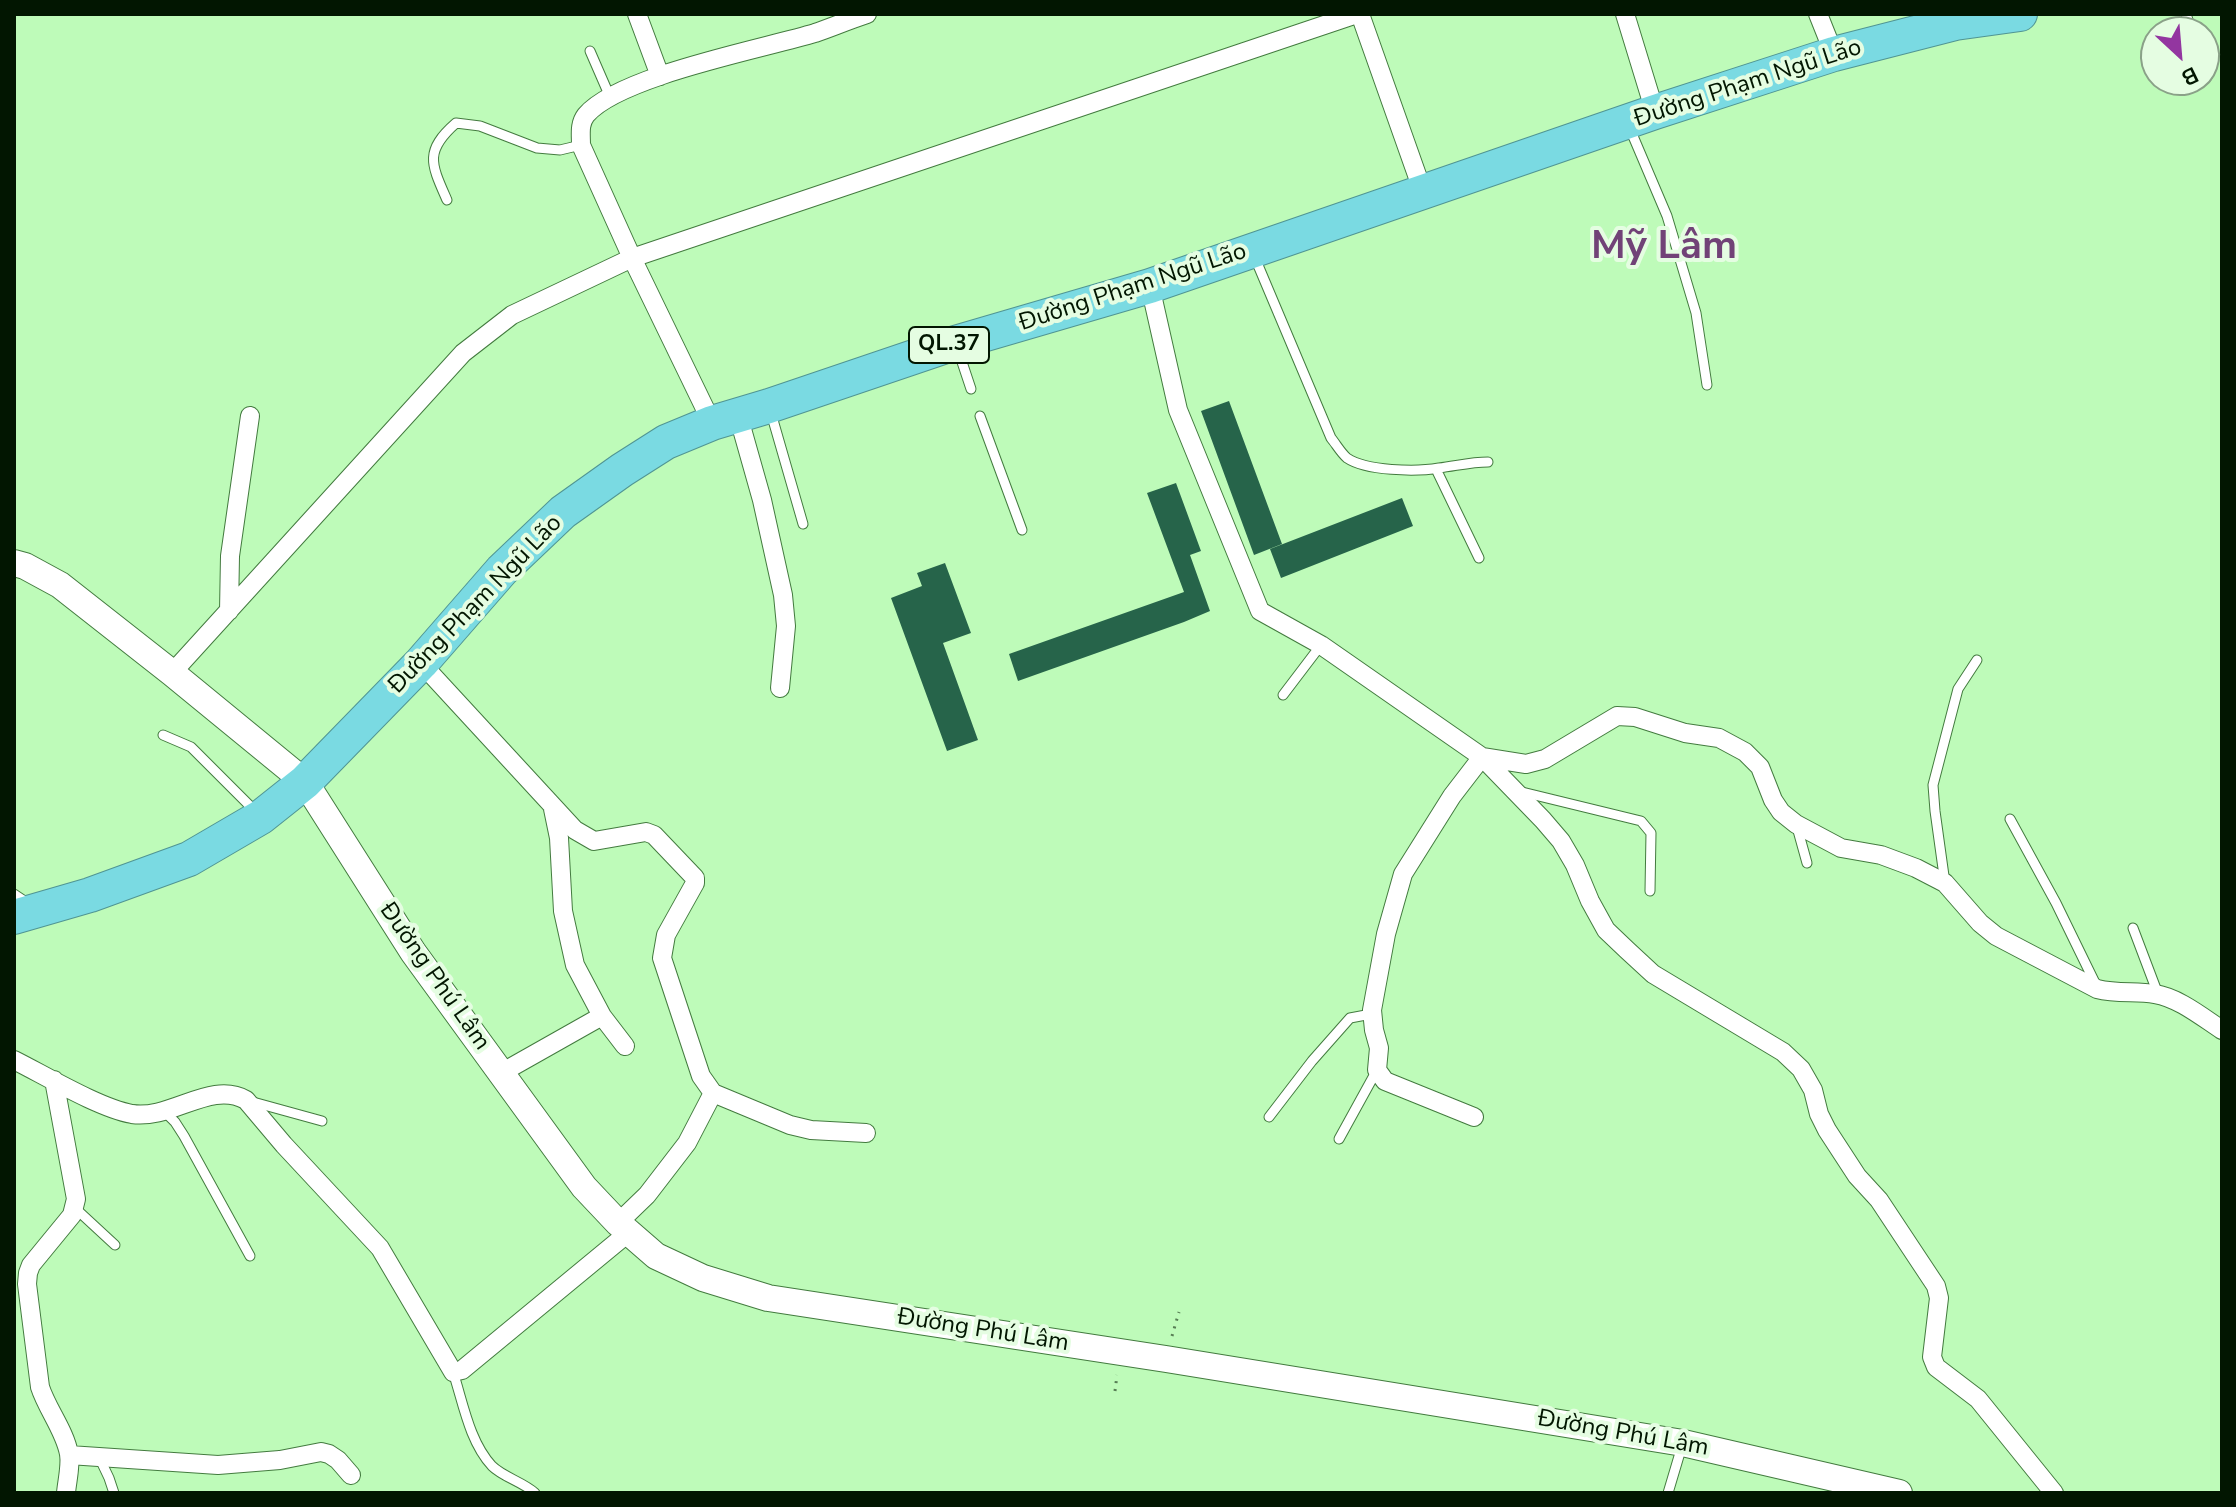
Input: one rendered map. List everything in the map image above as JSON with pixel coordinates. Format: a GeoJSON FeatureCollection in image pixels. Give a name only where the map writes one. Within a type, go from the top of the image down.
{"type":"FeatureCollection","features":[{"type":"Feature","properties":{"kind":"highway","name":"Đường Phạm Ngũ Lão"},"geometry":{"type":"LineString","coordinates":[[22,907],[90,895],[189,859],[261,817],[305,782],[421,663],[502,570],[563,512],[666,442],[955,343],[1150,286],[1834,54],[1955,23],[2020,14]]}},
{"type":"Feature","properties":{"kind":"main road","name":"Đường Phú Lâm"},"geometry":{"type":"LineString","coordinates":[[14,563],[60,585],[305,782],[413,952],[584,1187],[623,1228],[656,1256],[703,1278],[768,1298],[1683,1443],[1899,1493]]}},
{"type":"Feature","properties":{"kind":"street"},"geometry":{"type":"LineString","coordinates":[[637,14],[660,76]]}},
{"type":"Feature","properties":{"kind":"street"},"geometry":{"type":"LineString","coordinates":[[780,688],[786,626],[783,595],[740,415],[632,258],[581,145],[580,129],[586,116],[610,97],[660,76],[867,14]]}},
{"type":"Feature","properties":{"kind":"street"},"geometry":{"type":"LineString","coordinates":[[172,673],[463,353],[512,315],[632,258],[1359,14],[1423,192]]}},
{"type":"Feature","properties":{"kind":"street"},"geometry":{"type":"LineString","coordinates":[[1625,14],[1641,117]]}},
{"type":"Feature","properties":{"kind":"street"},"geometry":{"type":"LineString","coordinates":[[1818,14],[1834,54]]}},
{"type":"Feature","properties":{"kind":"street"},"geometry":{"type":"LineString","coordinates":[[1150,286],[1178,410],[1260,611],[1321,645],[1482,757],[1561,841],[1606,930],[1653,974],[1783,1052],[1801,1069],[1813,1090],[1827,1130],[1857,1176],[1879,1200],[1936,1286],[1939,1298],[1932,1357],[1936,1367],[1978,1399],[2054,1493]]}},
{"type":"Feature","properties":{"kind":"street"},"geometry":{"type":"LineString","coordinates":[[229,611],[230,556],[250,416]]}},
{"type":"Feature","properties":{"kind":"street"},"geometry":{"type":"LineString","coordinates":[[421,663],[575,830],[594,841],[646,832],[654,835],[695,878],[666,935],[662,958],[701,1076],[713,1093],[790,1125],[811,1130],[866,1133]]}},
{"type":"Feature","properties":{"kind":"street"},"geometry":{"type":"LineString","coordinates":[[1482,757],[1526,764],[1545,759],[1617,716],[1635,717],[1685,733],[1719,738],[1745,752],[1760,767],[1773,800],[1781,812],[1796,824],[1841,848],[1881,855],[1945,883],[1980,923],[1996,936],[2097,989],[2111,993],[2158,994],[2190,1009],[2222,1030]]}},
{"type":"Feature","properties":{"kind":"street"},"geometry":{"type":"LineString","coordinates":[[1474,1117],[1385,1081],[1377,1070],[1379,1048],[1372,1010],[1386,934],[1403,874],[1452,796],[1482,757]]}},
{"type":"Feature","properties":{"kind":"street"},"geometry":{"type":"LineString","coordinates":[[553,806],[559,838],[563,911],[575,965],[602,1016],[625,1046]]}},
{"type":"Feature","properties":{"kind":"street"},"geometry":{"type":"LineString","coordinates":[[501,1073],[602,1016]]}},
{"type":"Feature","properties":{"kind":"street"},"geometry":{"type":"LineString","coordinates":[[14,1060],[113,1109],[148,1115],[217,1094],[237,1095],[246,1100],[380,1248],[453,1372],[462,1370],[623,1228],[687,1143],[713,1093]]}},
{"type":"Feature","properties":{"kind":"street"},"geometry":{"type":"LineString","coordinates":[[54,1080],[76,1199],[75,1208],[31,1265],[27,1284],[40,1387],[69,1455],[66,1493]]}},
{"type":"Feature","properties":{"kind":"street"},"geometry":{"type":"LineString","coordinates":[[69,1455],[218,1465],[280,1460],[321,1452],[338,1460],[351,1475]]}},
{"type":"Feature","properties":{"kind":"lane"},"geometry":{"type":"LineString","coordinates":[[590,51],[610,97]]}},
{"type":"Feature","properties":{"kind":"lane"},"geometry":{"type":"LineString","coordinates":[[1641,117],[1696,313],[1707,385]]}},
{"type":"Feature","properties":{"kind":"lane"},"geometry":{"type":"LineString","coordinates":[[447,200],[436,171],[434,147],[456,123],[480,126],[537,148],[560,150],[581,145]]}},
{"type":"Feature","properties":{"kind":"lane"},"geometry":{"type":"LineString","coordinates":[[1252,249],[1331,438],[1346,457],[1370,466],[1414,470],[1488,462]]}},
{"type":"Feature","properties":{"kind":"lane"},"geometry":{"type":"LineString","coordinates":[[955,343],[971,389]]}},
{"type":"Feature","properties":{"kind":"lane"},"geometry":{"type":"LineString","coordinates":[[740,415],[803,524]]}},
{"type":"Feature","properties":{"kind":"lane"},"geometry":{"type":"LineString","coordinates":[[980,416],[1022,530]]}},
{"type":"Feature","properties":{"kind":"lane"},"geometry":{"type":"LineString","coordinates":[[1436,469],[1479,558]]}},
{"type":"Feature","properties":{"kind":"lane"},"geometry":{"type":"LineString","coordinates":[[1283,695],[1321,645]]}},
{"type":"Feature","properties":{"kind":"lane"},"geometry":{"type":"LineString","coordinates":[[1945,883],[1933,785],[1958,689],[1977,660]]}},
{"type":"Feature","properties":{"kind":"lane"},"geometry":{"type":"LineString","coordinates":[[163,735],[191,747],[261,817]]}},
{"type":"Feature","properties":{"kind":"lane"},"geometry":{"type":"LineString","coordinates":[[1511,789],[1641,821],[1651,833],[1650,891]]}},
{"type":"Feature","properties":{"kind":"lane"},"geometry":{"type":"LineString","coordinates":[[2010,819],[2056,903],[2097,989]]}},
{"type":"Feature","properties":{"kind":"lane"},"geometry":{"type":"LineString","coordinates":[[1796,824],[1807,863]]}},
{"type":"Feature","properties":{"kind":"lane"},"geometry":{"type":"LineString","coordinates":[[2133,928],[2158,994]]}},
{"type":"Feature","properties":{"kind":"lane"},"geometry":{"type":"LineString","coordinates":[[1269,1117],[1350,1018],[1366,1015],[1372,1019]]}},
{"type":"Feature","properties":{"kind":"lane"},"geometry":{"type":"LineString","coordinates":[[1339,1139],[1377,1070]]}},
{"type":"Feature","properties":{"kind":"lane"},"geometry":{"type":"LineString","coordinates":[[246,1100],[322,1121]]}},
{"type":"Feature","properties":{"kind":"lane"},"geometry":{"type":"LineString","coordinates":[[165,1112],[184,1136],[250,1256]]}},
{"type":"Feature","properties":{"kind":"lane"},"geometry":{"type":"LineString","coordinates":[[75,1208],[115,1245]]}},
{"type":"Feature","properties":{"kind":"lane"},"geometry":{"type":"LineString","coordinates":[[453,1372],[480,1448],[493,1467],[535,1493]]}},
{"type":"Feature","properties":{"kind":"lane"},"geometry":{"type":"LineString","coordinates":[[1668,1493],[1683,1443]]}},
{"type":"Feature","properties":{"kind":"lane"},"geometry":{"type":"LineString","coordinates":[[99,1457],[114,1493]]}},
{"type":"Feature","properties":{"kind":"building"},"geometry":{"type":"Polygon","coordinates":[[[1229,401],[1282,544],[1254,555],[1201,411],[1229,401]]]}},
{"type":"Feature","properties":{"kind":"building"},"geometry":{"type":"Polygon","coordinates":[[[1176,483],[1201,551],[1190,555],[1210,611],[1018,681],[1009,654],[1184,592],[1147,493],[1176,483]]]}},
{"type":"Feature","properties":{"kind":"building"},"geometry":{"type":"Polygon","coordinates":[[[1402,498],[1413,526],[1281,578],[1270,549],[1402,498]]]}},
{"type":"Feature","properties":{"kind":"building"},"geometry":{"type":"Polygon","coordinates":[[[945,563],[971,633],[943,643],[978,740],[947,751],[891,598],[922,586],[917,573],[945,563]]]}},
{"type":"Feature","properties":{"kind":"district","name":"Mỹ Lâm"},"geometry":{"type":"Point","coordinates":[1664,248]}}]}
